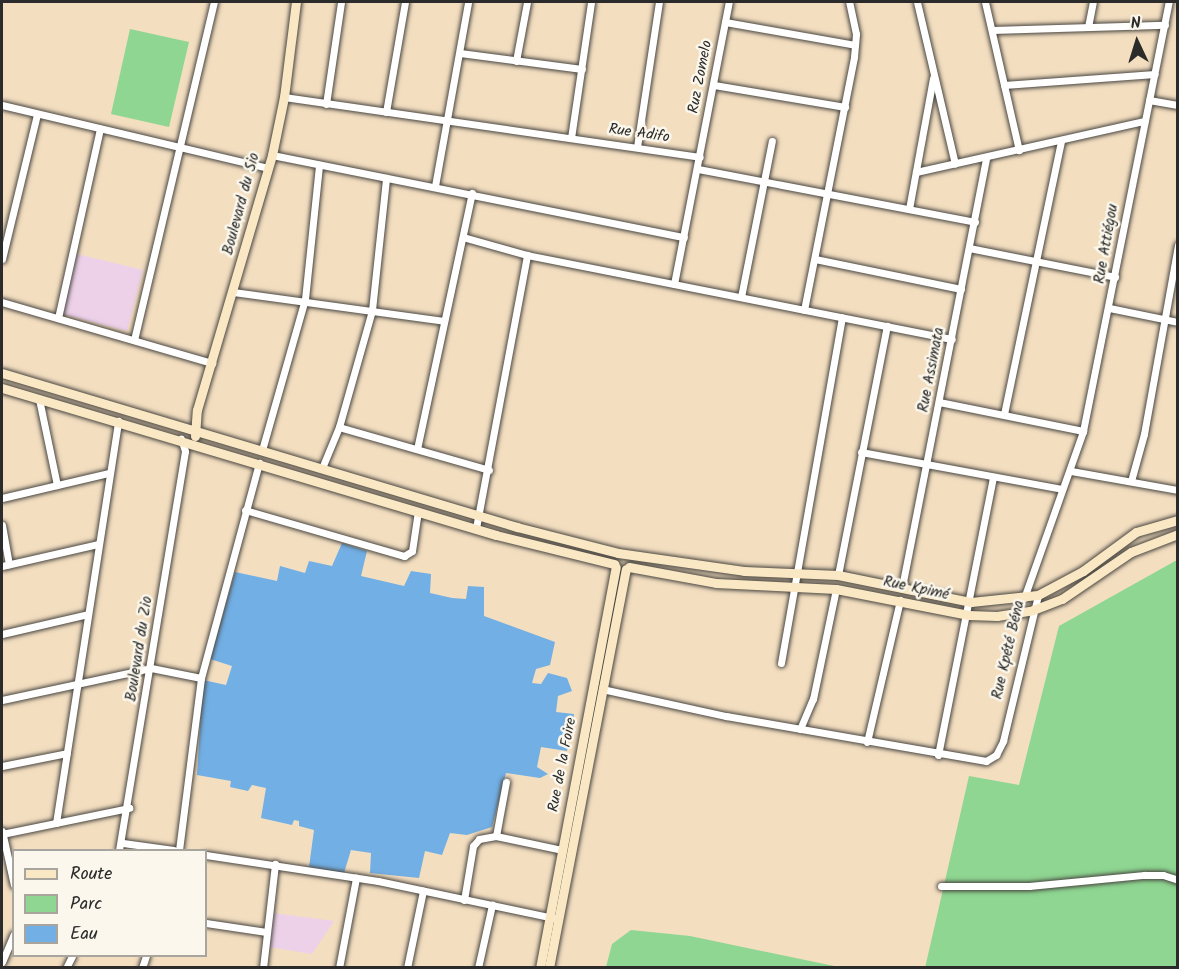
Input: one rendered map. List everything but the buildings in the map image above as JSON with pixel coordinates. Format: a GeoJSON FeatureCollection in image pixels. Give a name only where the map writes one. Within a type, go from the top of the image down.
{"type":"FeatureCollection","features":[{"type":"Feature","properties":{"kind":"main road","name":"Boulevard du Sio"},"geometry":{"type":"LineString","coordinates":[[193,443],[197,410],[272,155],[284,97],[296,2]]}},
{"type":"Feature","properties":{"kind":"main road"},"geometry":{"type":"LineString","coordinates":[[2,373],[481,516],[618,553],[727,570],[838,575],[971,602],[1038,595]]}},
{"type":"Feature","properties":{"kind":"main road","name":"Rue Kpimé"},"geometry":{"type":"LineString","coordinates":[[2,388],[181,439],[418,512],[621,567],[716,582],[836,589],[968,615],[997,616],[1033,610],[1080,589],[1150,541],[1178,534]]}},
{"type":"Feature","properties":{"kind":"main road","name":"Boulevard du Sio"},"geometry":{"type":"LineString","coordinates":[[181,439],[185,427],[197,410]]}},
{"type":"Feature","properties":{"kind":"main road","name":"Rue Kpété Béna"},"geometry":{"type":"LineString","coordinates":[[1038,595],[1083,571],[1136,532],[1178,520]]}},
{"type":"Feature","properties":{"kind":"main road"},"geometry":{"type":"LineString","coordinates":[[549,968],[554,918],[602,689],[621,567],[618,553]]}},
{"type":"Feature","properties":{"kind":"main road"},"geometry":{"type":"LineString","coordinates":[[621,567],[630,555]]}},
{"type":"Feature","properties":{"kind":"main road","name":"Rue de la Foire"},"geometry":{"type":"LineString","coordinates":[[540,968],[554,918],[562,850],[621,567]]}},
{"type":"Feature","properties":{"kind":"street"},"geometry":{"type":"LineString","coordinates":[[134,340],[214,2]]}},
{"type":"Feature","properties":{"kind":"street"},"geometry":{"type":"LineString","coordinates":[[326,104],[341,2]]}},
{"type":"Feature","properties":{"kind":"street"},"geometry":{"type":"LineString","coordinates":[[386,112],[405,2]]}},
{"type":"Feature","properties":{"kind":"street"},"geometry":{"type":"LineString","coordinates":[[435,186],[468,2]]}},
{"type":"Feature","properties":{"kind":"street"},"geometry":{"type":"LineString","coordinates":[[516,61],[527,2]]}},
{"type":"Feature","properties":{"kind":"street"},"geometry":{"type":"LineString","coordinates":[[571,138],[591,2]]}},
{"type":"Feature","properties":{"kind":"street"},"geometry":{"type":"LineString","coordinates":[[637,147],[659,2]]}},
{"type":"Feature","properties":{"kind":"street","name":"Ruz Zomelo"},"geometry":{"type":"LineString","coordinates":[[700,157],[729,2]]}},
{"type":"Feature","properties":{"kind":"street"},"geometry":{"type":"LineString","coordinates":[[804,310],[845,107],[855,45],[849,2]]}},
{"type":"Feature","properties":{"kind":"street"},"geometry":{"type":"LineString","coordinates":[[917,2],[955,164]]}},
{"type":"Feature","properties":{"kind":"street"},"geometry":{"type":"LineString","coordinates":[[985,2],[1019,150]]}},
{"type":"Feature","properties":{"kind":"street"},"geometry":{"type":"LineString","coordinates":[[1088,27],[1093,2]]}},
{"type":"Feature","properties":{"kind":"street","name":"Rue Attiégou"},"geometry":{"type":"LineString","coordinates":[[1024,598],[1062,489],[1071,471],[1083,430],[1169,2]]}},
{"type":"Feature","properties":{"kind":"street"},"geometry":{"type":"LineString","coordinates":[[725,22],[855,45]]}},
{"type":"Feature","properties":{"kind":"street"},"geometry":{"type":"LineString","coordinates":[[992,30],[1165,26]]}},
{"type":"Feature","properties":{"kind":"street"},"geometry":{"type":"LineString","coordinates":[[460,53],[582,69]]}},
{"type":"Feature","properties":{"kind":"street"},"geometry":{"type":"LineString","coordinates":[[909,209],[934,72]]}},
{"type":"Feature","properties":{"kind":"street"},"geometry":{"type":"LineString","coordinates":[[1004,85],[1155,74]]}},
{"type":"Feature","properties":{"kind":"street"},"geometry":{"type":"LineString","coordinates":[[714,85],[845,107]]}},
{"type":"Feature","properties":{"kind":"street","name":"Rue Adifo"},"geometry":{"type":"LineString","coordinates":[[284,97],[700,157]]}},
{"type":"Feature","properties":{"kind":"street"},"geometry":{"type":"LineString","coordinates":[[1149,100],[1178,105]]}},
{"type":"Feature","properties":{"kind":"street"},"geometry":{"type":"LineString","coordinates":[[2,105],[268,168]]}},
{"type":"Feature","properties":{"kind":"street"},"geometry":{"type":"LineString","coordinates":[[2,259],[37,114]]}},
{"type":"Feature","properties":{"kind":"street"},"geometry":{"type":"LineString","coordinates":[[916,172],[1144,121]]}},
{"type":"Feature","properties":{"kind":"street"},"geometry":{"type":"LineString","coordinates":[[58,318],[100,129]]}},
{"type":"Feature","properties":{"kind":"street"},"geometry":{"type":"LineString","coordinates":[[741,297],[772,141]]}},
{"type":"Feature","properties":{"kind":"street"},"geometry":{"type":"LineString","coordinates":[[1004,414],[1060,141]]}},
{"type":"Feature","properties":{"kind":"street"},"geometry":{"type":"LineString","coordinates":[[272,155],[684,237]]}},
{"type":"Feature","properties":{"kind":"street"},"geometry":{"type":"LineString","coordinates":[[674,284],[700,157]]}},
{"type":"Feature","properties":{"kind":"street","name":"Rue Assimata"},"geometry":{"type":"LineString","coordinates":[[902,587],[986,157]]}},
{"type":"Feature","properties":{"kind":"street"},"geometry":{"type":"LineString","coordinates":[[262,450],[305,300],[319,165]]}},
{"type":"Feature","properties":{"kind":"street"},"geometry":{"type":"LineString","coordinates":[[698,169],[975,222]]}},
{"type":"Feature","properties":{"kind":"street"},"geometry":{"type":"LineString","coordinates":[[322,468],[339,427],[372,310],[386,178]]}},
{"type":"Feature","properties":{"kind":"street"},"geometry":{"type":"LineString","coordinates":[[417,449],[472,193]]}},
{"type":"Feature","properties":{"kind":"street"},"geometry":{"type":"LineString","coordinates":[[464,237],[527,255],[952,339]]}},
{"type":"Feature","properties":{"kind":"street"},"geometry":{"type":"LineString","coordinates":[[1131,481],[1147,417],[1162,319],[1178,245]]}},
{"type":"Feature","properties":{"kind":"street"},"geometry":{"type":"LineString","coordinates":[[969,248],[1115,277]]}},
{"type":"Feature","properties":{"kind":"street"},"geometry":{"type":"LineString","coordinates":[[476,528],[481,516],[527,255]]}},
{"type":"Feature","properties":{"kind":"street"},"geometry":{"type":"LineString","coordinates":[[815,259],[961,289]]}},
{"type":"Feature","properties":{"kind":"street"},"geometry":{"type":"LineString","coordinates":[[233,292],[305,300],[444,321]]}},
{"type":"Feature","properties":{"kind":"street"},"geometry":{"type":"LineString","coordinates":[[2,302],[212,363]]}},
{"type":"Feature","properties":{"kind":"street"},"geometry":{"type":"LineString","coordinates":[[1109,308],[1178,322]]}},
{"type":"Feature","properties":{"kind":"street"},"geometry":{"type":"LineString","coordinates":[[782,663],[842,317]]}},
{"type":"Feature","properties":{"kind":"street"},"geometry":{"type":"LineString","coordinates":[[838,575],[887,326]]}},
{"type":"Feature","properties":{"kind":"street"},"geometry":{"type":"LineString","coordinates":[[39,399],[57,485]]}},
{"type":"Feature","properties":{"kind":"street"},"geometry":{"type":"LineString","coordinates":[[939,402],[1083,430]]}},
{"type":"Feature","properties":{"kind":"street"},"geometry":{"type":"LineString","coordinates":[[56,823],[118,421]]}},
{"type":"Feature","properties":{"kind":"street"},"geometry":{"type":"LineString","coordinates":[[339,427],[489,470]]}},
{"type":"Feature","properties":{"kind":"street","name":"Boulevard du Zio"},"geometry":{"type":"LineString","coordinates":[[120,849],[123,843],[129,808],[185,451],[181,439]]}},
{"type":"Feature","properties":{"kind":"street"},"geometry":{"type":"LineString","coordinates":[[185,451],[193,443]]}},
{"type":"Feature","properties":{"kind":"street"},"geometry":{"type":"LineString","coordinates":[[861,452],[1062,489]]}},
{"type":"Feature","properties":{"kind":"street"},"geometry":{"type":"LineString","coordinates":[[179,849],[201,678],[259,464]]}},
{"type":"Feature","properties":{"kind":"street"},"geometry":{"type":"LineString","coordinates":[[1071,471],[1178,490]]}},
{"type":"Feature","properties":{"kind":"street"},"geometry":{"type":"LineString","coordinates":[[2,498],[109,473]]}},
{"type":"Feature","properties":{"kind":"street"},"geometry":{"type":"LineString","coordinates":[[602,689],[938,755],[971,602],[993,477]]}},
{"type":"Feature","properties":{"kind":"street"},"geometry":{"type":"LineString","coordinates":[[245,510],[405,556],[412,551],[418,512]]}},
{"type":"Feature","properties":{"kind":"street"},"geometry":{"type":"LineString","coordinates":[[2,525],[5,565],[98,544]]}},
{"type":"Feature","properties":{"kind":"street"},"geometry":{"type":"LineString","coordinates":[[800,729],[813,699],[836,589]]}},
{"type":"Feature","properties":{"kind":"street","name":"Rue Kpété Béna"},"geometry":{"type":"LineString","coordinates":[[938,755],[991,760],[1003,741],[1038,595]]}},
{"type":"Feature","properties":{"kind":"street"},"geometry":{"type":"LineString","coordinates":[[867,742],[900,600]]}},
{"type":"Feature","properties":{"kind":"street"},"geometry":{"type":"LineString","coordinates":[[2,634],[88,614]]}},
{"type":"Feature","properties":{"kind":"street"},"geometry":{"type":"LineString","coordinates":[[2,700],[77,682],[151,668],[201,678]]}},
{"type":"Feature","properties":{"kind":"street"},"geometry":{"type":"LineString","coordinates":[[2,766],[67,753]]}},
{"type":"Feature","properties":{"kind":"street"},"geometry":{"type":"LineString","coordinates":[[496,836],[506,782]]}},
{"type":"Feature","properties":{"kind":"street"},"geometry":{"type":"LineString","coordinates":[[12,876],[2,833],[129,808]]}},
{"type":"Feature","properties":{"kind":"street"},"geometry":{"type":"LineString","coordinates":[[464,900],[473,846],[478,839],[496,836],[562,850]]}},
{"type":"Feature","properties":{"kind":"street"},"geometry":{"type":"LineString","coordinates":[[123,843],[167,849]]}},
{"type":"Feature","properties":{"kind":"street"},"geometry":{"type":"LineString","coordinates":[[207,855],[356,878],[554,918]]}},
{"type":"Feature","properties":{"kind":"street"},"geometry":{"type":"LineString","coordinates":[[264,968],[275,864]]}},
{"type":"Feature","properties":{"kind":"street"},"geometry":{"type":"LineString","coordinates":[[940,886],[1029,886],[1154,875],[1178,880]]}},
{"type":"Feature","properties":{"kind":"street"},"geometry":{"type":"LineString","coordinates":[[339,968],[356,878]]}},
{"type":"Feature","properties":{"kind":"street"},"geometry":{"type":"LineString","coordinates":[[407,968],[423,891]]}},
{"type":"Feature","properties":{"kind":"street"},"geometry":{"type":"LineString","coordinates":[[478,968],[492,905]]}},
{"type":"Feature","properties":{"kind":"street"},"geometry":{"type":"LineString","coordinates":[[207,923],[266,932]]}},
{"type":"Feature","properties":{"kind":"street"},"geometry":{"type":"LineString","coordinates":[[2,962],[12,939]]}},
{"type":"Feature","properties":{"kind":"shaded area"},"geometry":{"type":"Polygon","coordinates":[[[77,254],[143,270],[127,331],[62,314],[77,254]]]}},
{"type":"Feature","properties":{"kind":"shaded area"},"geometry":{"type":"Polygon","coordinates":[[[273,913],[334,921],[312,954],[269,947],[273,913]]]}},
{"type":"Feature","properties":{"kind":"green space"},"geometry":{"type":"Polygon","coordinates":[[[130,29],[189,42],[169,127],[111,114],[130,29]]]}},
{"type":"Feature","properties":{"kind":"green space"},"geometry":{"type":"Polygon","coordinates":[[[1177,560],[1177,967],[925,968],[969,776],[1019,785],[1059,626],[1177,560]]]}},
{"type":"Feature","properties":{"kind":"green space"},"geometry":{"type":"Polygon","coordinates":[[[631,930],[690,936],[839,967],[606,967],[612,944],[631,930]]]}},
{"type":"Feature","properties":{"kind":"water"},"geometry":{"type":"Polygon","coordinates":[[[342,543],[367,551],[361,576],[404,586],[411,571],[431,574],[430,593],[452,598],[466,599],[468,586],[484,587],[484,616],[555,642],[550,665],[536,669],[532,683],[541,684],[548,673],[567,678],[572,691],[558,696],[556,712],[574,714],[567,751],[541,747],[537,767],[548,774],[540,778],[506,773],[492,827],[467,835],[450,833],[442,855],[425,851],[419,878],[370,873],[371,853],[351,850],[344,873],[309,867],[314,830],[299,826],[299,821],[294,820],[292,825],[261,818],[266,788],[252,785],[248,791],[230,787],[231,781],[197,775],[203,680],[226,685],[232,666],[210,659],[235,572],[277,581],[280,566],[305,573],[309,561],[332,566],[342,543]]]}}]}
